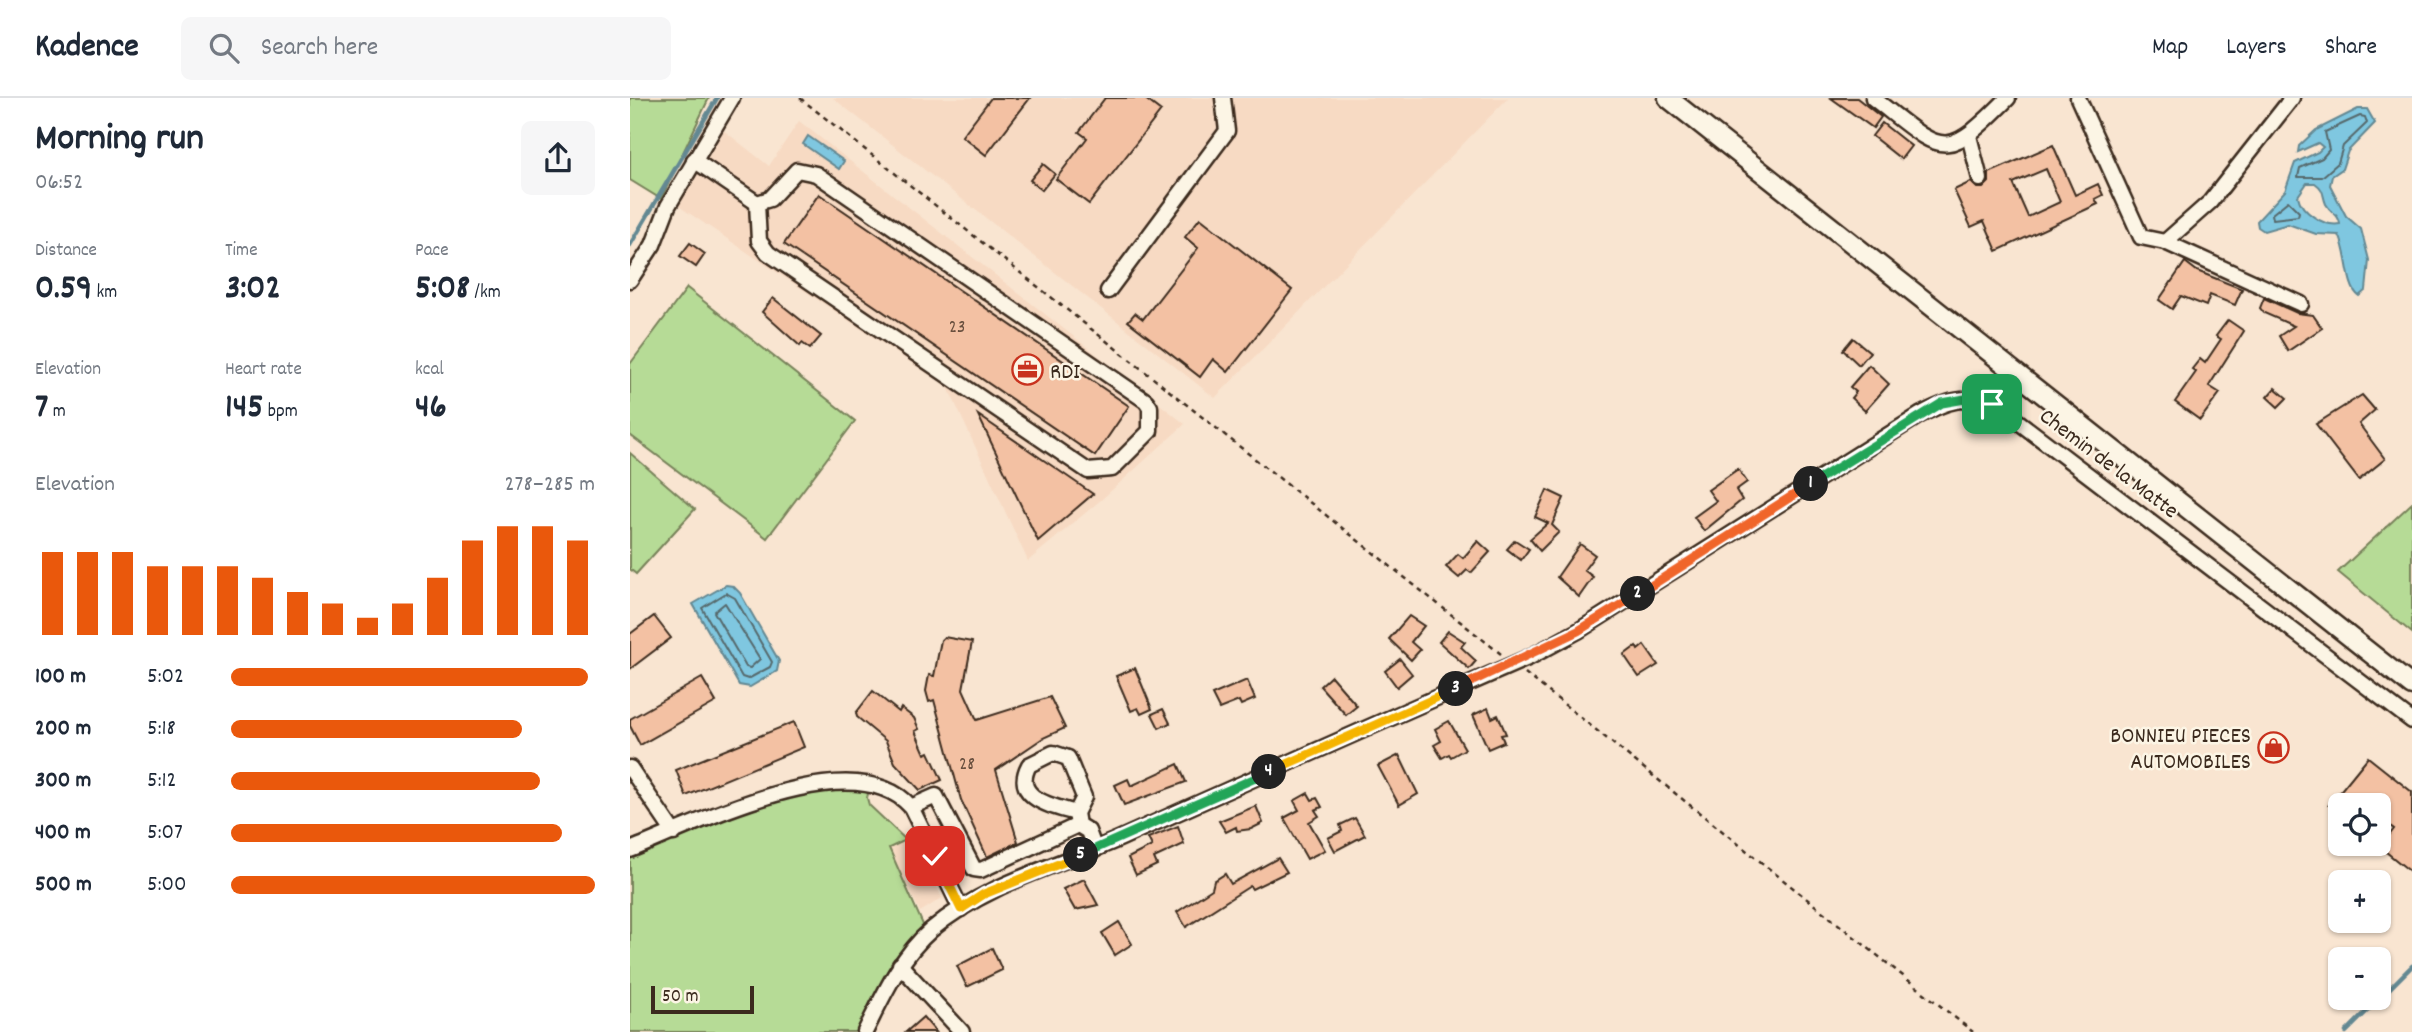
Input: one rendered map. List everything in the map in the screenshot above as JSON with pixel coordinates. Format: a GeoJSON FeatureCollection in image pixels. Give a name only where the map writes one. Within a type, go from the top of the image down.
{"type":"FeatureCollection","features":[{"type":"Feature","properties":{"kind":"main road"},"geometry":{"type":"LineString","coordinates":[[1668,98],[2412,684]]}},
{"type":"Feature","properties":{"kind":"street"},"geometry":{"type":"LineString","coordinates":[[630,280],[653,245],[668,206],[732,98]]}},
{"type":"Feature","properties":{"kind":"street"},"geometry":{"type":"LineString","coordinates":[[1108,291],[1227,131],[1223,98]]}},
{"type":"Feature","properties":{"kind":"street"},"geometry":{"type":"LineString","coordinates":[[1873,98],[1925,138],[1946,145],[1969,136],[2008,98]]}},
{"type":"Feature","properties":{"kind":"street"},"geometry":{"type":"LineString","coordinates":[[2078,98],[2133,225],[2141,237],[2165,242],[2301,304]]}},
{"type":"Feature","properties":{"kind":"street"},"geometry":{"type":"LineString","coordinates":[[2165,242],[2210,202],[2292,98]]}},
{"type":"Feature","properties":{"kind":"street"},"geometry":{"type":"LineString","coordinates":[[1969,136],[1980,179]]}},
{"type":"Feature","properties":{"kind":"street"},"geometry":{"type":"LineString","coordinates":[[694,160],[757,203]]}},
{"type":"Feature","properties":{"kind":"street"},"geometry":{"type":"LineString","coordinates":[[797,170],[816,174],[1146,401],[1152,419],[1150,431],[1112,469],[1088,471],[768,253],[759,241],[757,203],[775,195],[797,170]]}},
{"type":"Feature","properties":{"kind":"street","name":"Chemin de la Matte"},"geometry":{"type":"LineString","coordinates":[[865,1032],[900,965],[932,930],[984,894],[1095,850],[1513,664],[1578,631],[1920,415],[1956,398],[1971,398],[1992,404],[2016,419],[2412,721]]}},
{"type":"Feature","properties":{"kind":"street"},"geometry":{"type":"LineString","coordinates":[[911,807],[936,796],[974,869],[981,870],[1077,819],[1084,797],[1068,758],[1053,753],[1028,765],[1024,781],[1029,795],[1077,819],[1088,831],[1095,850]]}},
{"type":"Feature","properties":{"kind":"street"},"geometry":{"type":"LineString","coordinates":[[630,768],[674,833]]}},
{"type":"Feature","properties":{"kind":"street"},"geometry":{"type":"LineString","coordinates":[[630,850],[778,793],[806,785],[862,782],[887,787],[901,795],[911,807],[961,909]]}},
{"type":"Feature","properties":{"kind":"street"},"geometry":{"type":"LineString","coordinates":[[900,965],[962,1032]]}},
{"type":"Feature","properties":{"kind":"path"},"geometry":{"type":"LineString","coordinates":[[800,98],[1973,1032]]}},
{"type":"Feature","properties":{"kind":"shaded area"},"geometry":{"type":"Polygon","coordinates":[[[833,98],[1508,98],[1215,398],[833,98]]]}},
{"type":"Feature","properties":{"kind":"shaded area"},"geometry":{"type":"Polygon","coordinates":[[[799,121],[1185,424],[1028,561],[945,381],[937,375],[934,378],[677,205],[722,129],[769,166],[799,121]]]}},
{"type":"Feature","properties":{"kind":"shaded area"},"geometry":{"type":"Polygon","coordinates":[[[913,837],[942,898],[920,912],[889,848],[913,837]]]}},
{"type":"Feature","properties":{"kind":"green space"},"geometry":{"type":"Polygon","coordinates":[[[630,98],[709,98],[661,199],[630,180],[630,98]]]}},
{"type":"Feature","properties":{"kind":"green space"},"geometry":{"type":"Polygon","coordinates":[[[687,288],[855,421],[767,538],[630,435],[630,364],[687,288]]]}},
{"type":"Feature","properties":{"kind":"green space"},"geometry":{"type":"Polygon","coordinates":[[[630,453],[695,509],[636,574],[630,569],[630,453]]]}},
{"type":"Feature","properties":{"kind":"green space"},"geometry":{"type":"Polygon","coordinates":[[[2412,503],[2412,633],[2338,572],[2412,503]]]}},
{"type":"Feature","properties":{"kind":"green space"},"geometry":{"type":"Polygon","coordinates":[[[870,785],[867,798],[869,805],[906,840],[889,848],[924,927],[894,959],[857,1032],[630,1032],[630,855],[788,793],[870,785]]]}},
{"type":"Feature","properties":{"kind":"water"},"geometry":{"type":"Polygon","coordinates":[[[2358,109],[2367,109],[2375,123],[2348,151],[2342,169],[2332,176],[2330,185],[2346,216],[2361,229],[2369,260],[2366,290],[2359,296],[2349,277],[2339,235],[2316,234],[2288,224],[2264,231],[2258,227],[2257,221],[2285,191],[2295,163],[2323,147],[2318,143],[2298,152],[2299,146],[2316,130],[2358,109]],[[2307,183],[2298,196],[2300,202],[2308,213],[2320,221],[2340,224],[2326,204],[2320,188],[2315,183],[2307,183]]]}},
{"type":"Feature","properties":{"kind":"water"},"geometry":{"type":"Polygon","coordinates":[[[808,136],[844,161],[839,169],[803,144],[808,136]]]}},
{"type":"Feature","properties":{"kind":"water"},"geometry":{"type":"Polygon","coordinates":[[[726,585],[733,586],[740,593],[779,661],[777,671],[750,687],[739,685],[693,604],[726,585]]]}},
{"type":"Feature","properties":{"kind":"building"},"geometry":{"type":"Polygon","coordinates":[[[991,98],[1030,98],[986,155],[962,136],[991,98]]]}},
{"type":"Feature","properties":{"kind":"building"},"geometry":{"type":"Polygon","coordinates":[[[1105,98],[1144,98],[1161,111],[1089,204],[1056,179],[1087,138],[1079,132],[1105,98]]]}},
{"type":"Feature","properties":{"kind":"building"},"geometry":{"type":"Polygon","coordinates":[[[1831,98],[1857,98],[1881,117],[1873,128],[1831,98]]]}},
{"type":"Feature","properties":{"kind":"building"},"geometry":{"type":"Polygon","coordinates":[[[1882,123],[1911,146],[1901,159],[1872,136],[1882,123]]]}},
{"type":"Feature","properties":{"kind":"building"},"geometry":{"type":"Polygon","coordinates":[[[2053,145],[2075,195],[2098,184],[2103,195],[2095,199],[2098,204],[1997,251],[1984,221],[1971,227],[1954,190],[1971,182],[1977,188],[1983,188],[1989,182],[1989,173],[2053,145]],[[2046,169],[2013,183],[2028,217],[2060,202],[2046,169]]]}},
{"type":"Feature","properties":{"kind":"building"},"geometry":{"type":"Polygon","coordinates":[[[1043,164],[1055,174],[1042,190],[1030,180],[1043,164]]]}},
{"type":"Feature","properties":{"kind":"building"},"geometry":{"type":"Polygon","coordinates":[[[819,194],[1129,406],[1095,456],[784,244],[819,194]]]}},
{"type":"Feature","properties":{"kind":"building"},"geometry":{"type":"Polygon","coordinates":[[[1200,218],[1292,290],[1228,372],[1213,359],[1200,377],[1128,321],[1135,313],[1143,319],[1198,248],[1185,237],[1200,218]]]}},
{"type":"Feature","properties":{"kind":"building"},"geometry":{"type":"Polygon","coordinates":[[[690,243],[705,254],[696,267],[680,256],[690,243]]]}},
{"type":"Feature","properties":{"kind":"building"},"geometry":{"type":"Polygon","coordinates":[[[2185,262],[2197,271],[2242,289],[2235,305],[2210,295],[2206,306],[2181,296],[2172,309],[2159,300],[2185,262]]]}},
{"type":"Feature","properties":{"kind":"building"},"geometry":{"type":"Polygon","coordinates":[[[773,298],[821,336],[810,349],[802,343],[800,346],[762,312],[773,298]]]}},
{"type":"Feature","properties":{"kind":"building"},"geometry":{"type":"Polygon","coordinates":[[[2264,298],[2297,313],[2313,315],[2322,328],[2288,351],[2279,336],[2294,326],[2264,313],[2260,308],[2264,298]]]}},
{"type":"Feature","properties":{"kind":"building"},"geometry":{"type":"Polygon","coordinates":[[[2228,320],[2244,331],[2209,386],[2220,393],[2200,420],[2175,402],[2196,372],[2192,369],[2200,359],[2205,363],[2221,339],[2216,336],[2228,320]]]}},
{"type":"Feature","properties":{"kind":"building"},"geometry":{"type":"Polygon","coordinates":[[[1853,338],[1870,352],[1859,365],[1843,350],[1853,338]]]}},
{"type":"Feature","properties":{"kind":"building"},"geometry":{"type":"Polygon","coordinates":[[[1869,365],[1889,384],[1865,411],[1851,398],[1856,392],[1850,387],[1869,365]]]}},
{"type":"Feature","properties":{"kind":"building"},"geometry":{"type":"Polygon","coordinates":[[[2275,388],[2287,398],[2278,407],[2267,397],[2275,388]]]}},
{"type":"Feature","properties":{"kind":"building"},"geometry":{"type":"Polygon","coordinates":[[[2362,395],[2375,410],[2359,424],[2385,459],[2359,480],[2316,424],[2362,395]]]}},
{"type":"Feature","properties":{"kind":"building"},"geometry":{"type":"Polygon","coordinates":[[[978,415],[1093,494],[1038,541],[978,415]]]}},
{"type":"Feature","properties":{"kind":"building"},"geometry":{"type":"Polygon","coordinates":[[[1738,469],[1747,482],[1736,490],[1742,500],[1704,531],[1694,517],[1716,501],[1708,490],[1738,469]]]}},
{"type":"Feature","properties":{"kind":"building"},"geometry":{"type":"Polygon","coordinates":[[[1547,490],[1564,498],[1552,525],[1559,532],[1540,551],[1530,539],[1548,523],[1535,517],[1547,490]]]}},
{"type":"Feature","properties":{"kind":"building"},"geometry":{"type":"Polygon","coordinates":[[[1515,540],[1529,549],[1521,560],[1507,549],[1515,540]]]}},
{"type":"Feature","properties":{"kind":"building"},"geometry":{"type":"Polygon","coordinates":[[[1478,541],[1490,552],[1471,573],[1467,570],[1459,578],[1446,567],[1458,554],[1463,558],[1478,541]]]}},
{"type":"Feature","properties":{"kind":"building"},"geometry":{"type":"Polygon","coordinates":[[[1580,544],[1595,555],[1584,570],[1593,577],[1579,597],[1557,577],[1580,544]]]}},
{"type":"Feature","properties":{"kind":"building"},"geometry":{"type":"Polygon","coordinates":[[[654,616],[671,638],[630,669],[630,634],[654,616]]]}},
{"type":"Feature","properties":{"kind":"building"},"geometry":{"type":"Polygon","coordinates":[[[1409,616],[1424,626],[1411,642],[1420,650],[1411,660],[1389,639],[1409,616]]]}},
{"type":"Feature","properties":{"kind":"building"},"geometry":{"type":"Polygon","coordinates":[[[1448,631],[1465,642],[1461,647],[1476,661],[1469,669],[1439,642],[1448,631]]]}},
{"type":"Feature","properties":{"kind":"building"},"geometry":{"type":"Polygon","coordinates":[[[944,637],[972,642],[963,689],[977,720],[1050,697],[1065,728],[1043,738],[996,770],[1018,842],[987,857],[961,800],[934,700],[929,702],[926,691],[929,675],[934,676],[941,640],[944,637]]]}},
{"type":"Feature","properties":{"kind":"building"},"geometry":{"type":"Polygon","coordinates":[[[1644,645],[1658,665],[1639,677],[1624,655],[1636,646],[1638,650],[1644,645]]]}},
{"type":"Feature","properties":{"kind":"building"},"geometry":{"type":"Polygon","coordinates":[[[1400,659],[1412,674],[1397,687],[1385,671],[1400,659]]]}},
{"type":"Feature","properties":{"kind":"building"},"geometry":{"type":"Polygon","coordinates":[[[1135,668],[1152,709],[1141,714],[1138,708],[1131,711],[1116,676],[1135,668]]]}},
{"type":"Feature","properties":{"kind":"building"},"geometry":{"type":"Polygon","coordinates":[[[1331,676],[1357,706],[1346,715],[1320,686],[1331,676]]]}},
{"type":"Feature","properties":{"kind":"building"},"geometry":{"type":"Polygon","coordinates":[[[702,678],[716,702],[640,745],[630,726],[630,719],[702,678]]]}},
{"type":"Feature","properties":{"kind":"building"},"geometry":{"type":"Polygon","coordinates":[[[1247,680],[1255,699],[1241,705],[1239,701],[1219,709],[1212,695],[1247,680]]]}},
{"type":"Feature","properties":{"kind":"building"},"geometry":{"type":"Polygon","coordinates":[[[873,691],[899,712],[901,708],[914,718],[919,729],[915,731],[925,754],[929,752],[942,780],[920,790],[895,763],[886,741],[857,717],[856,713],[873,691]]]}},
{"type":"Feature","properties":{"kind":"building"},"geometry":{"type":"Polygon","coordinates":[[[1488,708],[1492,718],[1498,715],[1506,734],[1501,735],[1504,742],[1488,749],[1473,715],[1488,708]]]}},
{"type":"Feature","properties":{"kind":"building"},"geometry":{"type":"Polygon","coordinates":[[[1163,709],[1170,723],[1159,728],[1152,714],[1163,709]]]}},
{"type":"Feature","properties":{"kind":"building"},"geometry":{"type":"Polygon","coordinates":[[[1449,721],[1465,749],[1451,757],[1449,754],[1442,758],[1434,745],[1441,741],[1435,729],[1449,721]]]}},
{"type":"Feature","properties":{"kind":"building"},"geometry":{"type":"Polygon","coordinates":[[[794,722],[804,747],[686,796],[676,770],[794,722]]]}},
{"type":"Feature","properties":{"kind":"building"},"geometry":{"type":"Polygon","coordinates":[[[1399,755],[1418,794],[1399,805],[1378,766],[1399,755]]]}},
{"type":"Feature","properties":{"kind":"building"},"geometry":{"type":"Polygon","coordinates":[[[2368,757],[2412,792],[2412,873],[2391,856],[2391,833],[2394,829],[2391,827],[2391,793],[2339,793],[2368,757]]]}},
{"type":"Feature","properties":{"kind":"building"},"geometry":{"type":"Polygon","coordinates":[[[1178,764],[1186,782],[1124,805],[1115,785],[1128,779],[1131,786],[1178,764]]]}},
{"type":"Feature","properties":{"kind":"building"},"geometry":{"type":"Polygon","coordinates":[[[1308,793],[1312,800],[1317,798],[1322,807],[1315,810],[1319,816],[1309,822],[1325,850],[1307,859],[1284,818],[1299,810],[1294,801],[1308,793]]]}},
{"type":"Feature","properties":{"kind":"building"},"geometry":{"type":"Polygon","coordinates":[[[1256,806],[1263,823],[1251,829],[1237,831],[1236,827],[1226,832],[1219,821],[1256,806]]]}},
{"type":"Feature","properties":{"kind":"building"},"geometry":{"type":"Polygon","coordinates":[[[1355,818],[1365,835],[1335,851],[1328,838],[1342,831],[1340,825],[1355,818]]]}},
{"type":"Feature","properties":{"kind":"building"},"geometry":{"type":"Polygon","coordinates":[[[1178,826],[1184,844],[1154,858],[1157,865],[1136,875],[1128,858],[1152,846],[1148,838],[1178,826]]]}},
{"type":"Feature","properties":{"kind":"building"},"geometry":{"type":"Polygon","coordinates":[[[1278,858],[1287,872],[1252,889],[1250,886],[1186,927],[1177,912],[1212,889],[1214,881],[1225,874],[1231,884],[1278,858]]]}},
{"type":"Feature","properties":{"kind":"building"},"geometry":{"type":"Polygon","coordinates":[[[1084,879],[1098,905],[1075,910],[1063,889],[1084,879]]]}},
{"type":"Feature","properties":{"kind":"building"},"geometry":{"type":"Polygon","coordinates":[[[1119,922],[1132,944],[1115,955],[1102,933],[1119,922]]]}},
{"type":"Feature","properties":{"kind":"building"},"geometry":{"type":"Polygon","coordinates":[[[992,948],[1002,970],[967,987],[957,966],[992,948]]]}},
{"type":"Feature","properties":{"kind":"building"},"geometry":{"type":"Polygon","coordinates":[[[923,1017],[936,1032],[906,1032],[923,1017]]]}},
{"type":"Feature","properties":{"kind":"waterway"},"geometry":{"type":"LineString","coordinates":[[630,245],[717,98]]}},
{"type":"Feature","properties":{"kind":"waterway"},"geometry":{"type":"LineString","coordinates":[[2346,1032],[2412,966]]}},
{"type":"Feature","properties":{"kind":"place","name":"RDI"},"geometry":{"type":"Point","coordinates":[1027,370]}},
{"type":"Feature","properties":{"kind":"place","name":"BONNIEU PIECES AUTOMOBILES"},"geometry":{"type":"Point","coordinates":[2274,747]}},
{"type":"Feature","properties":{"kind":"route"},"geometry":{"type":"LineString","coordinates":[[935,856],[961,909],[984,894],[1095,850],[1530,657],[1578,631],[1920,415],[1956,398],[1971,398],[1992,404]]}}]}
